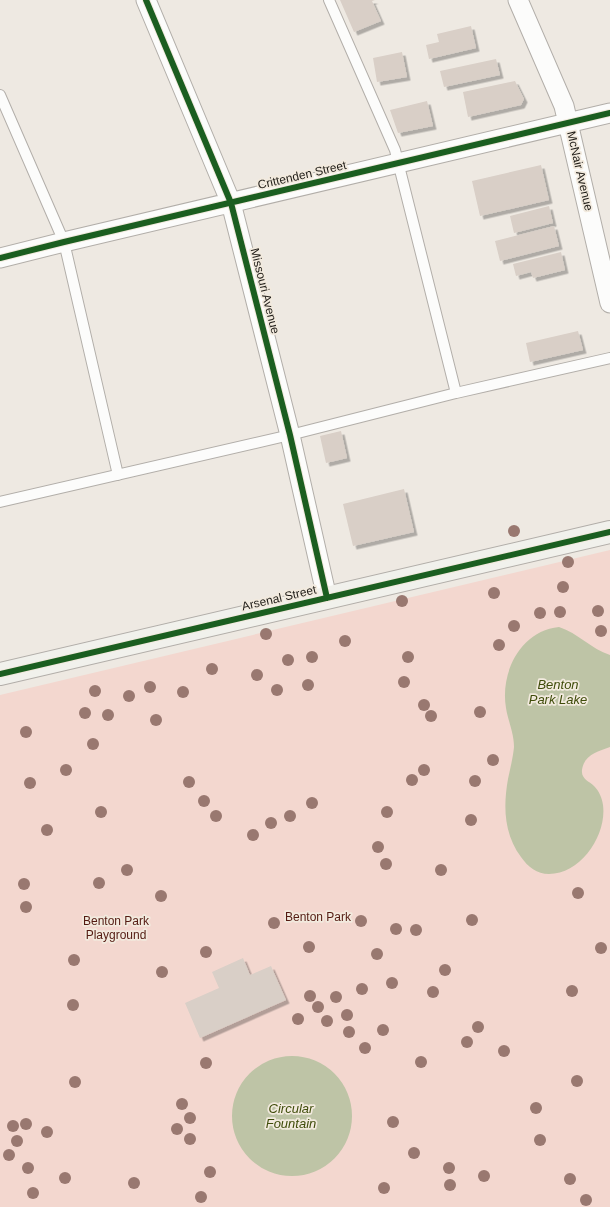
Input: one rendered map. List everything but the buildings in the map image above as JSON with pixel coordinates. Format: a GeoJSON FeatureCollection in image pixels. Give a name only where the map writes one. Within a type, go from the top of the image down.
{"type":"FeatureCollection","features":[{"type":"Feature","properties":{"kind":"main road","name":"Arsenal Street"},"geometry":{"type":"LineString","coordinates":[[0,674],[610,532]]}},
{"type":"Feature","properties":{"kind":"street","name":"Missouri Avenue"},"geometry":{"type":"LineString","coordinates":[[146,0],[231,203],[290,435],[327,598]]}},
{"type":"Feature","properties":{"kind":"street","name":"McNair Avenue"},"geometry":{"type":"LineString","coordinates":[[518,0],[564,106],[610,303]]}},
{"type":"Feature","properties":{"kind":"street","name":"Crittenden Street"},"geometry":{"type":"LineString","coordinates":[[0,258],[610,113]]}},
{"type":"Feature","properties":{"kind":"lane"},"geometry":{"type":"LineString","coordinates":[[329,0],[395,150],[456,393]]}},
{"type":"Feature","properties":{"kind":"lane"},"geometry":{"type":"LineString","coordinates":[[0,95],[64,242],[118,475]]}},
{"type":"Feature","properties":{"kind":"lane"},"geometry":{"type":"LineString","coordinates":[[0,502],[290,435],[456,393],[610,358]]}},
{"type":"Feature","properties":{"kind":"green space","name":"Benton Park"},"geometry":{"type":"Polygon","coordinates":[[[610,550],[610,1207],[0,1207],[0,695],[610,550]]]}},
{"type":"Feature","properties":{"kind":"water","name":"Benton Park Lake"},"geometry":{"type":"Polygon","coordinates":[[[559,627],[610,655],[610,747],[588,757],[582,770],[584,778],[596,788],[603,802],[601,828],[596,840],[590,851],[572,867],[561,872],[545,874],[533,869],[521,857],[515,848],[508,830],[505,810],[506,789],[514,747],[506,708],[505,695],[506,681],[510,668],[524,645],[533,636],[545,630],[559,627]]]}},
{"type":"Feature","properties":{"kind":"water","name":"Circular Fountain"},"geometry":{"type":"Polygon","coordinates":[[[292,1056],[315,1061],[325,1066],[334,1074],[342,1083],[347,1093],[352,1116],[347,1139],[342,1149],[334,1158],[325,1166],[315,1171],[292,1176],[269,1171],[259,1166],[250,1158],[242,1149],[237,1139],[232,1116],[237,1093],[242,1083],[250,1074],[259,1066],[269,1061],[292,1056]]]}},
{"type":"Feature","properties":{"kind":"cycle path"},"geometry":{"type":"LineString","coordinates":[[146,0],[231,203],[290,435],[327,598]]}},
{"type":"Feature","properties":{"kind":"cycle path"},"geometry":{"type":"LineString","coordinates":[[0,258],[610,113]]}},
{"type":"Feature","properties":{"kind":"cycle path"},"geometry":{"type":"LineString","coordinates":[[0,674],[610,532]]}},
{"type":"Feature","properties":{"kind":"park label","name":"Benton Park Playground"},"geometry":{"type":"Point","coordinates":[116,928]}}]}
